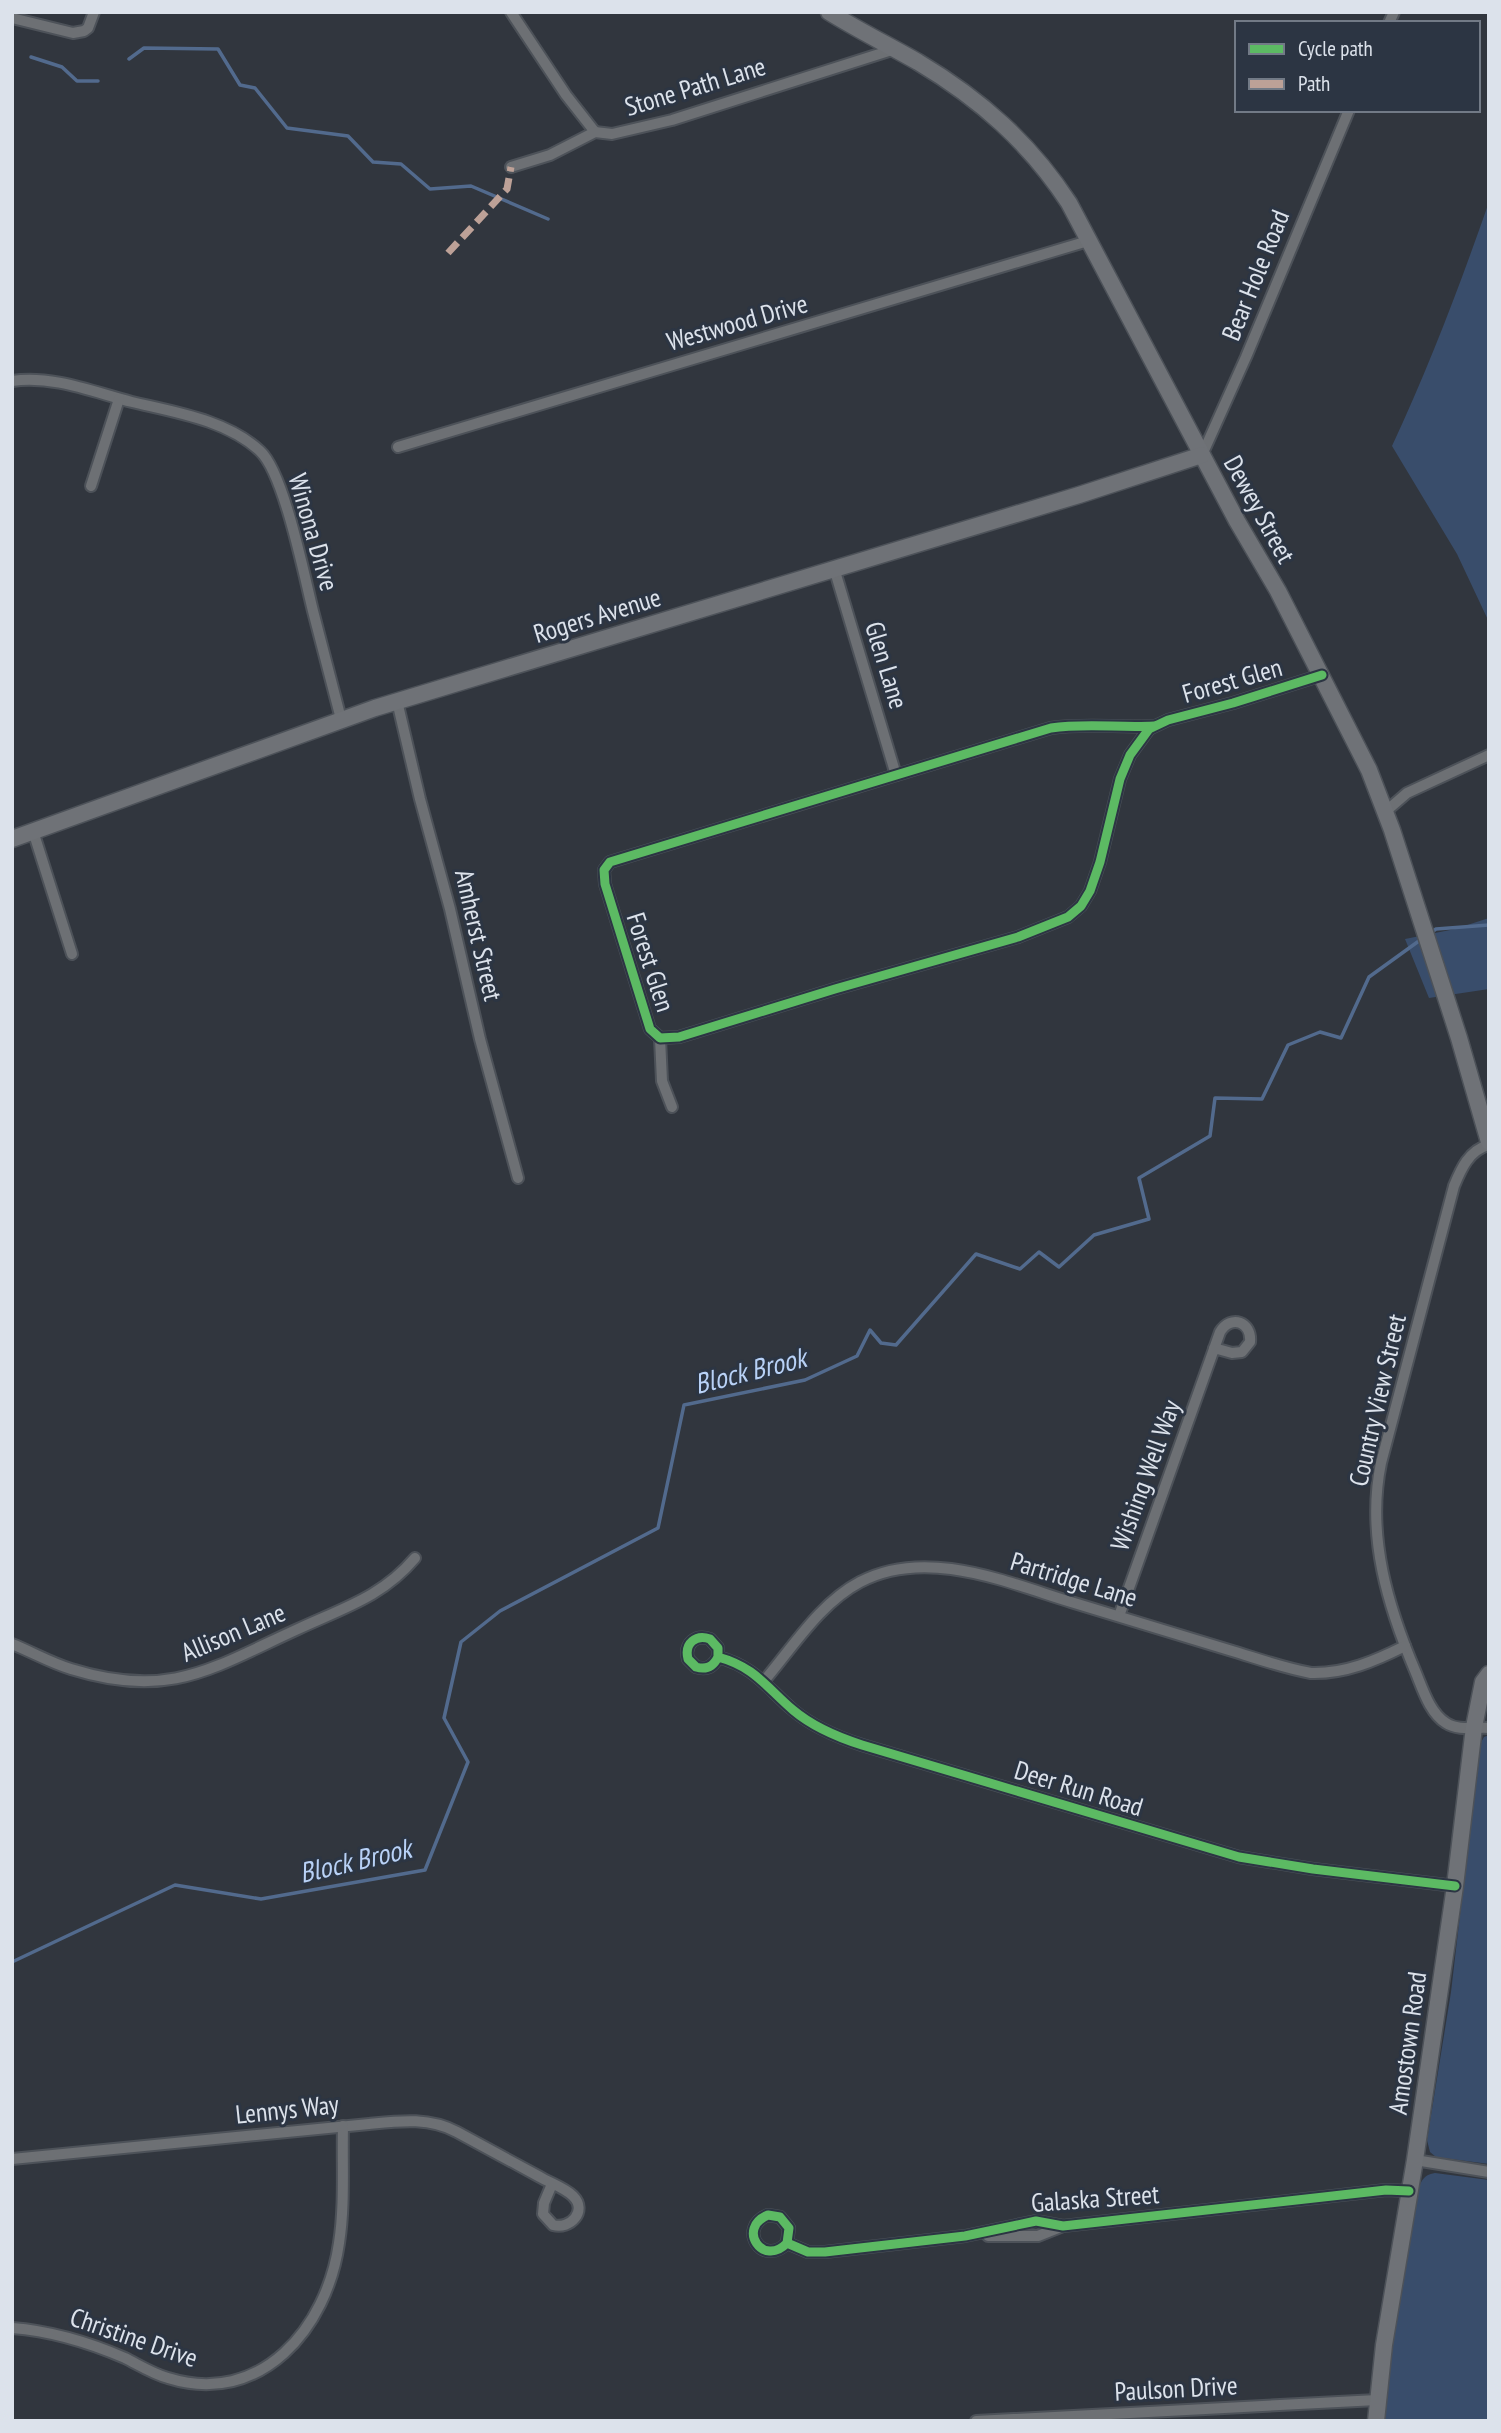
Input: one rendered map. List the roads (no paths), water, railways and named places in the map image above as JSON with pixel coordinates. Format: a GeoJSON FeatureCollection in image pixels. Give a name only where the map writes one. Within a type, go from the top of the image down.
{"type":"FeatureCollection","features":[{"type":"Feature","properties":{"kind":"main road","name":"Dewey Street"},"geometry":{"type":"LineString","coordinates":[[829,12],[967,93],[1016,135],[1060,189],[1237,521],[1278,591],[1369,770],[1426,936],[1489,1144]]}},
{"type":"Feature","properties":{"kind":"main road","name":"Rogers Avenue"},"geometry":{"type":"LineString","coordinates":[[12,839],[341,719],[1079,495],[1202,455]]}},
{"type":"Feature","properties":{"kind":"main road","name":"Amostown Road"},"geometry":{"type":"LineString","coordinates":[[1376,2421],[1384,2345],[1482,1728],[1483,1682],[1489,1674]]}},
{"type":"Feature","properties":{"kind":"street"},"geometry":{"type":"LineString","coordinates":[[12,18],[73,33],[86,30],[92,23],[94,12]]}},
{"type":"Feature","properties":{"kind":"street"},"geometry":{"type":"LineString","coordinates":[[511,12],[594,132]]}},
{"type":"Feature","properties":{"kind":"street","name":"Stone Path Lane"},"geometry":{"type":"LineString","coordinates":[[511,167],[550,155],[594,132],[612,134],[672,120],[895,49]]}},
{"type":"Feature","properties":{"kind":"street","name":"Bear Hole Road"},"geometry":{"type":"LineString","coordinates":[[1202,455],[1236,381],[1348,112]]}},
{"type":"Feature","properties":{"kind":"street","name":"Westwood Drive"},"geometry":{"type":"LineString","coordinates":[[398,447],[1088,241]]}},
{"type":"Feature","properties":{"kind":"street","name":"Winona Drive"},"geometry":{"type":"LineString","coordinates":[[12,381],[34,379],[57,382],[211,424],[245,440],[266,457],[285,501],[341,719]]}},
{"type":"Feature","properties":{"kind":"street"},"geometry":{"type":"LineString","coordinates":[[91,486],[119,398]]}},
{"type":"Feature","properties":{"kind":"street","name":"Glen Lane"},"geometry":{"type":"LineString","coordinates":[[834,568],[896,775]]}},
{"type":"Feature","properties":{"kind":"street","name":"Forest Glen"},"geometry":{"type":"LineString","coordinates":[[1154,726],[1142,737],[1124,767],[1111,809],[1096,877],[1081,905],[1068,917],[1017,937],[679,1037],[660,1038],[654,1034],[647,1020],[612,910],[604,876],[607,864],[626,856],[1006,744],[1051,728],[1074,725],[1127,728],[1154,726],[1322,676]]}},
{"type":"Feature","properties":{"kind":"street","name":"Amherst Street"},"geometry":{"type":"LineString","coordinates":[[397,701],[480,1039],[518,1178]]}},
{"type":"Feature","properties":{"kind":"street"},"geometry":{"type":"LineString","coordinates":[[1385,811],[1407,793],[1489,755]]}},
{"type":"Feature","properties":{"kind":"street"},"geometry":{"type":"LineString","coordinates":[[33,831],[72,954]]}},
{"type":"Feature","properties":{"kind":"street"},"geometry":{"type":"LineString","coordinates":[[660,1038],[662,1081],[672,1107]]}},
{"type":"Feature","properties":{"kind":"street","name":"Country View Street"},"geometry":{"type":"LineString","coordinates":[[1482,1728],[1455,1727],[1444,1723],[1429,1702],[1389,1602],[1380,1557],[1377,1509],[1378,1475],[1454,1186],[1467,1159],[1489,1144]]}},
{"type":"Feature","properties":{"kind":"street","name":"Wishing Well Way"},"geometry":{"type":"LineString","coordinates":[[1119,1616],[1214,1348]]}},
{"type":"Feature","properties":{"kind":"street","name":"Allison Lane"},"geometry":{"type":"LineString","coordinates":[[12,1644],[87,1674],[144,1681],[180,1679],[244,1656],[351,1606],[399,1577],[415,1558]]}},
{"type":"Feature","properties":{"kind":"street","name":"Partridge Lane"},"geometry":{"type":"LineString","coordinates":[[764,1681],[824,1609],[838,1597],[862,1581],[900,1569],[926,1567],[972,1573],[1311,1673],[1353,1668],[1405,1646]]}},
{"type":"Feature","properties":{"kind":"street","name":"Deer Run Road"},"geometry":{"type":"LineString","coordinates":[[718,1657],[740,1664],[764,1681],[805,1719],[847,1740],[1239,1857],[1281,1865],[1455,1886]]}},
{"type":"Feature","properties":{"kind":"street","name":"Lennys Way"},"geometry":{"type":"LineString","coordinates":[[12,2159],[412,2121],[437,2124],[457,2132],[552,2184]]}},
{"type":"Feature","properties":{"kind":"street","name":"Christine Drive"},"geometry":{"type":"LineString","coordinates":[[12,2328],[72,2338],[126,2358],[166,2378],[195,2384],[224,2383],[266,2368],[301,2335],[318,2307],[331,2277],[341,2229],[343,2126]]}},
{"type":"Feature","properties":{"kind":"street"},"geometry":{"type":"LineString","coordinates":[[1415,2160],[1489,2172]]}},
{"type":"Feature","properties":{"kind":"street","name":"Galaska Street"},"geometry":{"type":"LineString","coordinates":[[787,2243],[800,2250],[816,2253],[965,2236],[1038,2236],[1063,2226],[1386,2190],[1409,2191]]}},
{"type":"Feature","properties":{"kind":"street","name":"Paulson Drive"},"geometry":{"type":"LineString","coordinates":[[976,2421],[1377,2400]]}},
{"type":"Feature","properties":{"kind":"waterway"},"geometry":{"type":"LineString","coordinates":[[129,59],[144,48],[218,49],[240,85],[255,88],[287,128],[348,136],[373,162],[401,164],[430,189],[471,186],[548,219]]}},
{"type":"Feature","properties":{"kind":"waterway"},"geometry":{"type":"LineString","coordinates":[[31,57],[62,67],[77,81],[98,81]]}},
{"type":"Feature","properties":{"kind":"waterway","name":"Block Brook"},"geometry":{"type":"LineString","coordinates":[[1429,934],[1436,929],[1489,925]]}},
{"type":"Feature","properties":{"kind":"waterway","name":"Block Brook"},"geometry":{"type":"LineString","coordinates":[[12,1962],[175,1885],[261,1899],[425,1870],[468,1762],[444,1718],[461,1642],[500,1611],[658,1528],[684,1405],[805,1380],[857,1356],[870,1330],[881,1343],[896,1345],[976,1254],[1020,1269],[1039,1252],[1059,1267],[1094,1235],[1149,1219],[1139,1178],[1210,1136],[1215,1098],[1262,1099],[1288,1045],[1320,1032],[1341,1038],[1369,977],[1423,938]]}}]}
